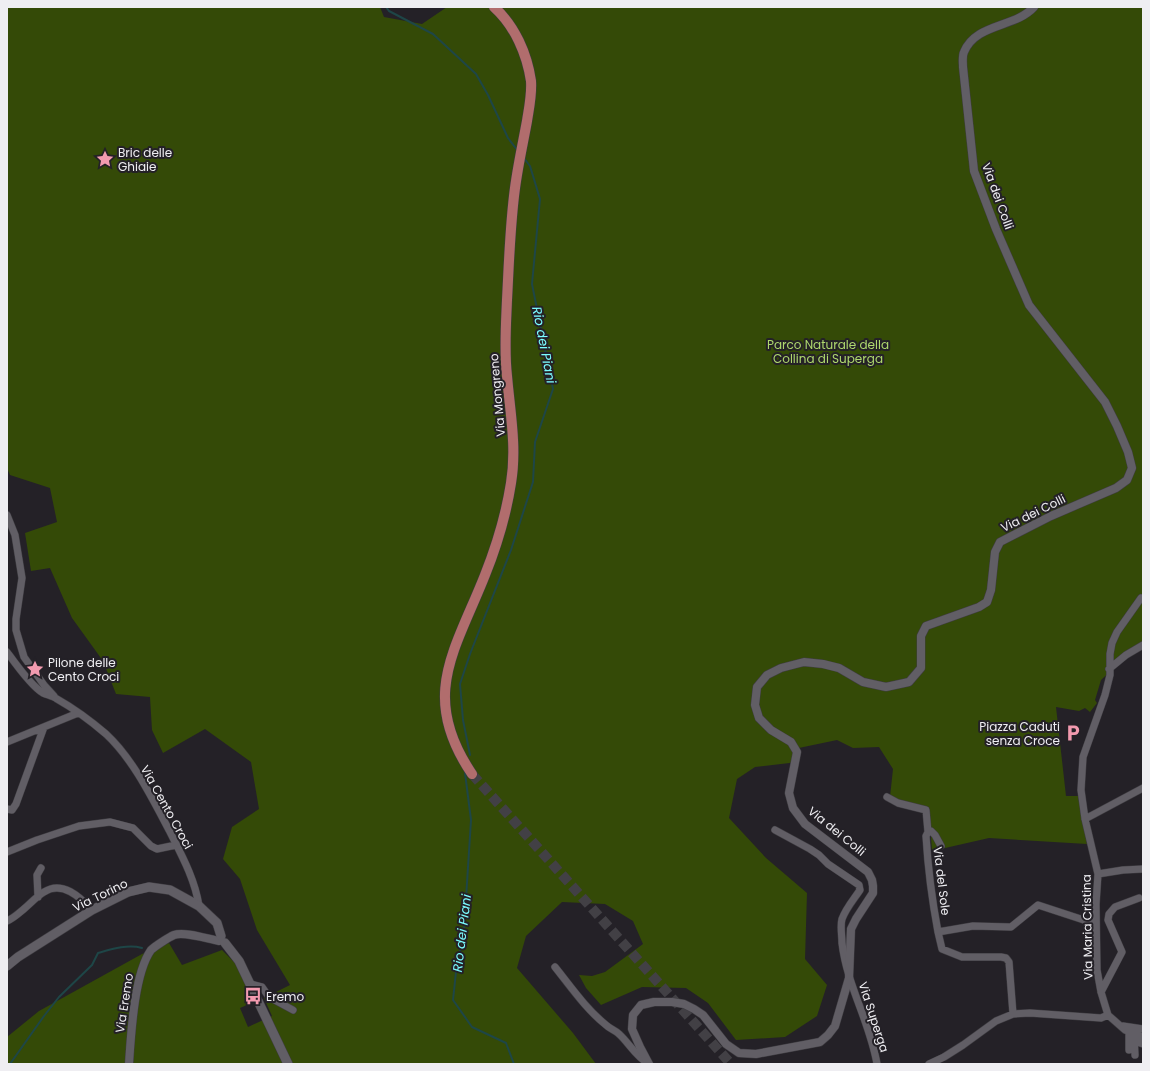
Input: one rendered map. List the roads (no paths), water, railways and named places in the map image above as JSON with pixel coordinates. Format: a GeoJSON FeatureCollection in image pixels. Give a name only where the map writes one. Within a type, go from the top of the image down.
{"type":"FeatureCollection","features":[{"type":"Feature","properties":{"kind":"main road","name":"Via Mongreno"},"geometry":{"type":"LineString","coordinates":[[472,774],[458,752],[447,724],[445,712],[446,684],[451,659],[485,576],[502,528],[512,480],[514,463],[513,433],[505,348],[507,297],[515,187],[531,98],[529,76],[518,38],[509,24],[494,7]]}},
{"type":"Feature","properties":{"kind":"main road","name":"Via Torino"},"geometry":{"type":"LineString","coordinates":[[7,966],[18,957],[92,910],[128,892],[149,887],[170,890],[199,906],[217,923],[222,940],[239,961],[288,1064]]}},
{"type":"Feature","properties":{"kind":"street","name":"Via dei Colli"},"geometry":{"type":"LineString","coordinates":[[649,1064],[632,1029],[633,1015],[641,1005],[654,1002],[684,1004],[703,1015],[726,1044],[739,1053],[756,1054],[820,1042],[835,1026],[849,978],[851,929],[873,893],[872,880],[868,872],[805,824],[793,808],[789,793],[797,752],[791,742],[771,730],[759,718],[754,704],[757,687],[767,675],[781,668],[804,662],[823,664],[839,668],[863,682],[886,687],[909,682],[921,668],[921,636],[926,626],[979,608],[987,602],[991,590],[994,552],[1000,542],[1052,516],[1116,488],[1128,480],[1132,468],[1128,452],[1117,426],[1105,402],[1029,305],[996,229],[974,171],[963,67],[964,53],[972,39],[987,30],[1030,12],[1034,7]]}},
{"type":"Feature","properties":{"kind":"street"},"geometry":{"type":"LineString","coordinates":[[7,515],[15,535],[22,578],[16,619],[16,630],[24,657],[44,685],[55,697]]}},
{"type":"Feature","properties":{"kind":"street"},"geometry":{"type":"LineString","coordinates":[[1109,669],[1112,643],[1117,632],[1141,598]]}},
{"type":"Feature","properties":{"kind":"street"},"geometry":{"type":"LineString","coordinates":[[1109,669],[1126,655],[1143,644]]}},
{"type":"Feature","properties":{"kind":"street","name":"Via Cento Croci"},"geometry":{"type":"LineString","coordinates":[[7,652],[42,693],[55,697],[106,735],[139,776],[176,844],[196,887],[199,906]]}},
{"type":"Feature","properties":{"kind":"street","name":"Via Maria Cristina"},"geometry":{"type":"LineString","coordinates":[[1108,1015],[1101,992],[1097,970],[1096,924],[1098,874],[1085,819],[1081,790],[1083,757],[1105,695],[1110,675],[1109,669]]}},
{"type":"Feature","properties":{"kind":"street"},"geometry":{"type":"LineString","coordinates":[[7,742],[78,713]]}},
{"type":"Feature","properties":{"kind":"street"},"geometry":{"type":"LineString","coordinates":[[7,809],[12,810],[16,804],[44,727]]}},
{"type":"Feature","properties":{"kind":"street"},"geometry":{"type":"LineString","coordinates":[[1085,819],[1143,788]]}},
{"type":"Feature","properties":{"kind":"street","name":"Via del Sole"},"geometry":{"type":"LineString","coordinates":[[888,797],[898,803],[926,810],[928,832],[926,836],[928,867],[932,902],[942,949],[962,957],[1006,958],[1009,962],[1013,1014]]}},
{"type":"Feature","properties":{"kind":"street"},"geometry":{"type":"LineString","coordinates":[[7,852],[79,826],[110,822],[133,828],[151,846],[157,849],[176,844]]}},
{"type":"Feature","properties":{"kind":"street","name":"Via Superga"},"geometry":{"type":"LineString","coordinates":[[775,830],[819,854],[828,864],[859,885],[860,890],[845,911],[841,933],[844,957],[849,978],[871,1038],[877,1064]]}},
{"type":"Feature","properties":{"kind":"street","name":"Via del Sole"},"geometry":{"type":"LineString","coordinates":[[928,832],[931,831],[935,835],[941,846]]}},
{"type":"Feature","properties":{"kind":"street"},"geometry":{"type":"LineString","coordinates":[[38,897],[37,875],[41,868]]}},
{"type":"Feature","properties":{"kind":"street"},"geometry":{"type":"LineString","coordinates":[[1098,874],[1122,870],[1143,869]]}},
{"type":"Feature","properties":{"kind":"street"},"geometry":{"type":"LineString","coordinates":[[7,921],[43,892],[53,887],[71,892],[81,898],[92,910]]}},
{"type":"Feature","properties":{"kind":"street"},"geometry":{"type":"LineString","coordinates":[[1101,992],[1122,952],[1108,920],[1109,914],[1115,907],[1139,898]]}},
{"type":"Feature","properties":{"kind":"street"},"geometry":{"type":"LineString","coordinates":[[938,932],[973,926],[1011,927],[1038,905],[1096,924]]}},
{"type":"Feature","properties":{"kind":"street","name":"Via Eremo"},"geometry":{"type":"LineString","coordinates":[[129,1064],[131,1031],[140,972],[152,950],[175,935],[197,935],[222,940]]}},
{"type":"Feature","properties":{"kind":"street"},"geometry":{"type":"LineString","coordinates":[[555,967],[595,1015],[607,1026],[619,1033],[632,1050],[649,1064]]}},
{"type":"Feature","properties":{"kind":"street"},"geometry":{"type":"LineString","coordinates":[[250,984],[262,988],[269,997],[293,1010]]}},
{"type":"Feature","properties":{"kind":"street"},"geometry":{"type":"LineString","coordinates":[[929,1064],[963,1046],[996,1021],[1013,1014],[1030,1013],[1101,1018],[1108,1015],[1143,1044]]}},
{"type":"Feature","properties":{"kind":"street"},"geometry":{"type":"LineString","coordinates":[[1120,1026],[1143,1029]]}},
{"type":"Feature","properties":{"kind":"street"},"geometry":{"type":"LineString","coordinates":[[1132,1036],[1143,1037]]}},
{"type":"Feature","properties":{"kind":"street"},"geometry":{"type":"LineString","coordinates":[[1129,1050],[1132,1036]]}},
{"type":"Feature","properties":{"kind":"street"},"geometry":{"type":"LineString","coordinates":[[1132,1036],[1135,1055]]}},
{"type":"Feature","properties":{"kind":"waterway","name":"Rio dei Piani"},"geometry":{"type":"LineString","coordinates":[[386,7],[389,11],[433,34],[476,74],[488,95],[508,138],[518,151]]}},
{"type":"Feature","properties":{"kind":"waterway","name":"Rio dei Piani"},"geometry":{"type":"LineString","coordinates":[[470,755],[463,720],[460,684],[470,654],[511,550],[533,482],[535,442],[553,389],[532,284],[540,199],[530,166],[523,157]]}},
{"type":"Feature","properties":{"kind":"waterway","name":"Rio dei Piani"},"geometry":{"type":"LineString","coordinates":[[465,773],[471,820],[464,930],[456,972],[453,1000],[472,1027],[506,1043],[514,1064]]}},
{"type":"Feature","properties":{"kind":"waterway"},"geometry":{"type":"LineString","coordinates":[[10,1064],[59,997],[92,965],[98,953],[126,947],[142,948]]}},
{"type":"Feature","properties":{"kind":"tunnel"},"geometry":{"type":"LineString","coordinates":[[472,774],[731,1064]]}},
{"type":"Feature","properties":{"kind":"place","name":"Bric delle Ghiaie"},"geometry":{"type":"Point","coordinates":[105,159]}},
{"type":"Feature","properties":{"kind":"place","name":"Pilone delle Cento Croci"},"geometry":{"type":"Point","coordinates":[35,669]}},
{"type":"Feature","properties":{"kind":"place","name":"Piazza Caduti senza Croce"},"geometry":{"type":"Point","coordinates":[1073,733]}},
{"type":"Feature","properties":{"kind":"place","name":"Eremo"},"geometry":{"type":"Point","coordinates":[253,996]}},
{"type":"Feature","properties":{"kind":"park label","name":"Parco Naturale della Collina di Superga"},"geometry":{"type":"Point","coordinates":[828,351]}}]}
